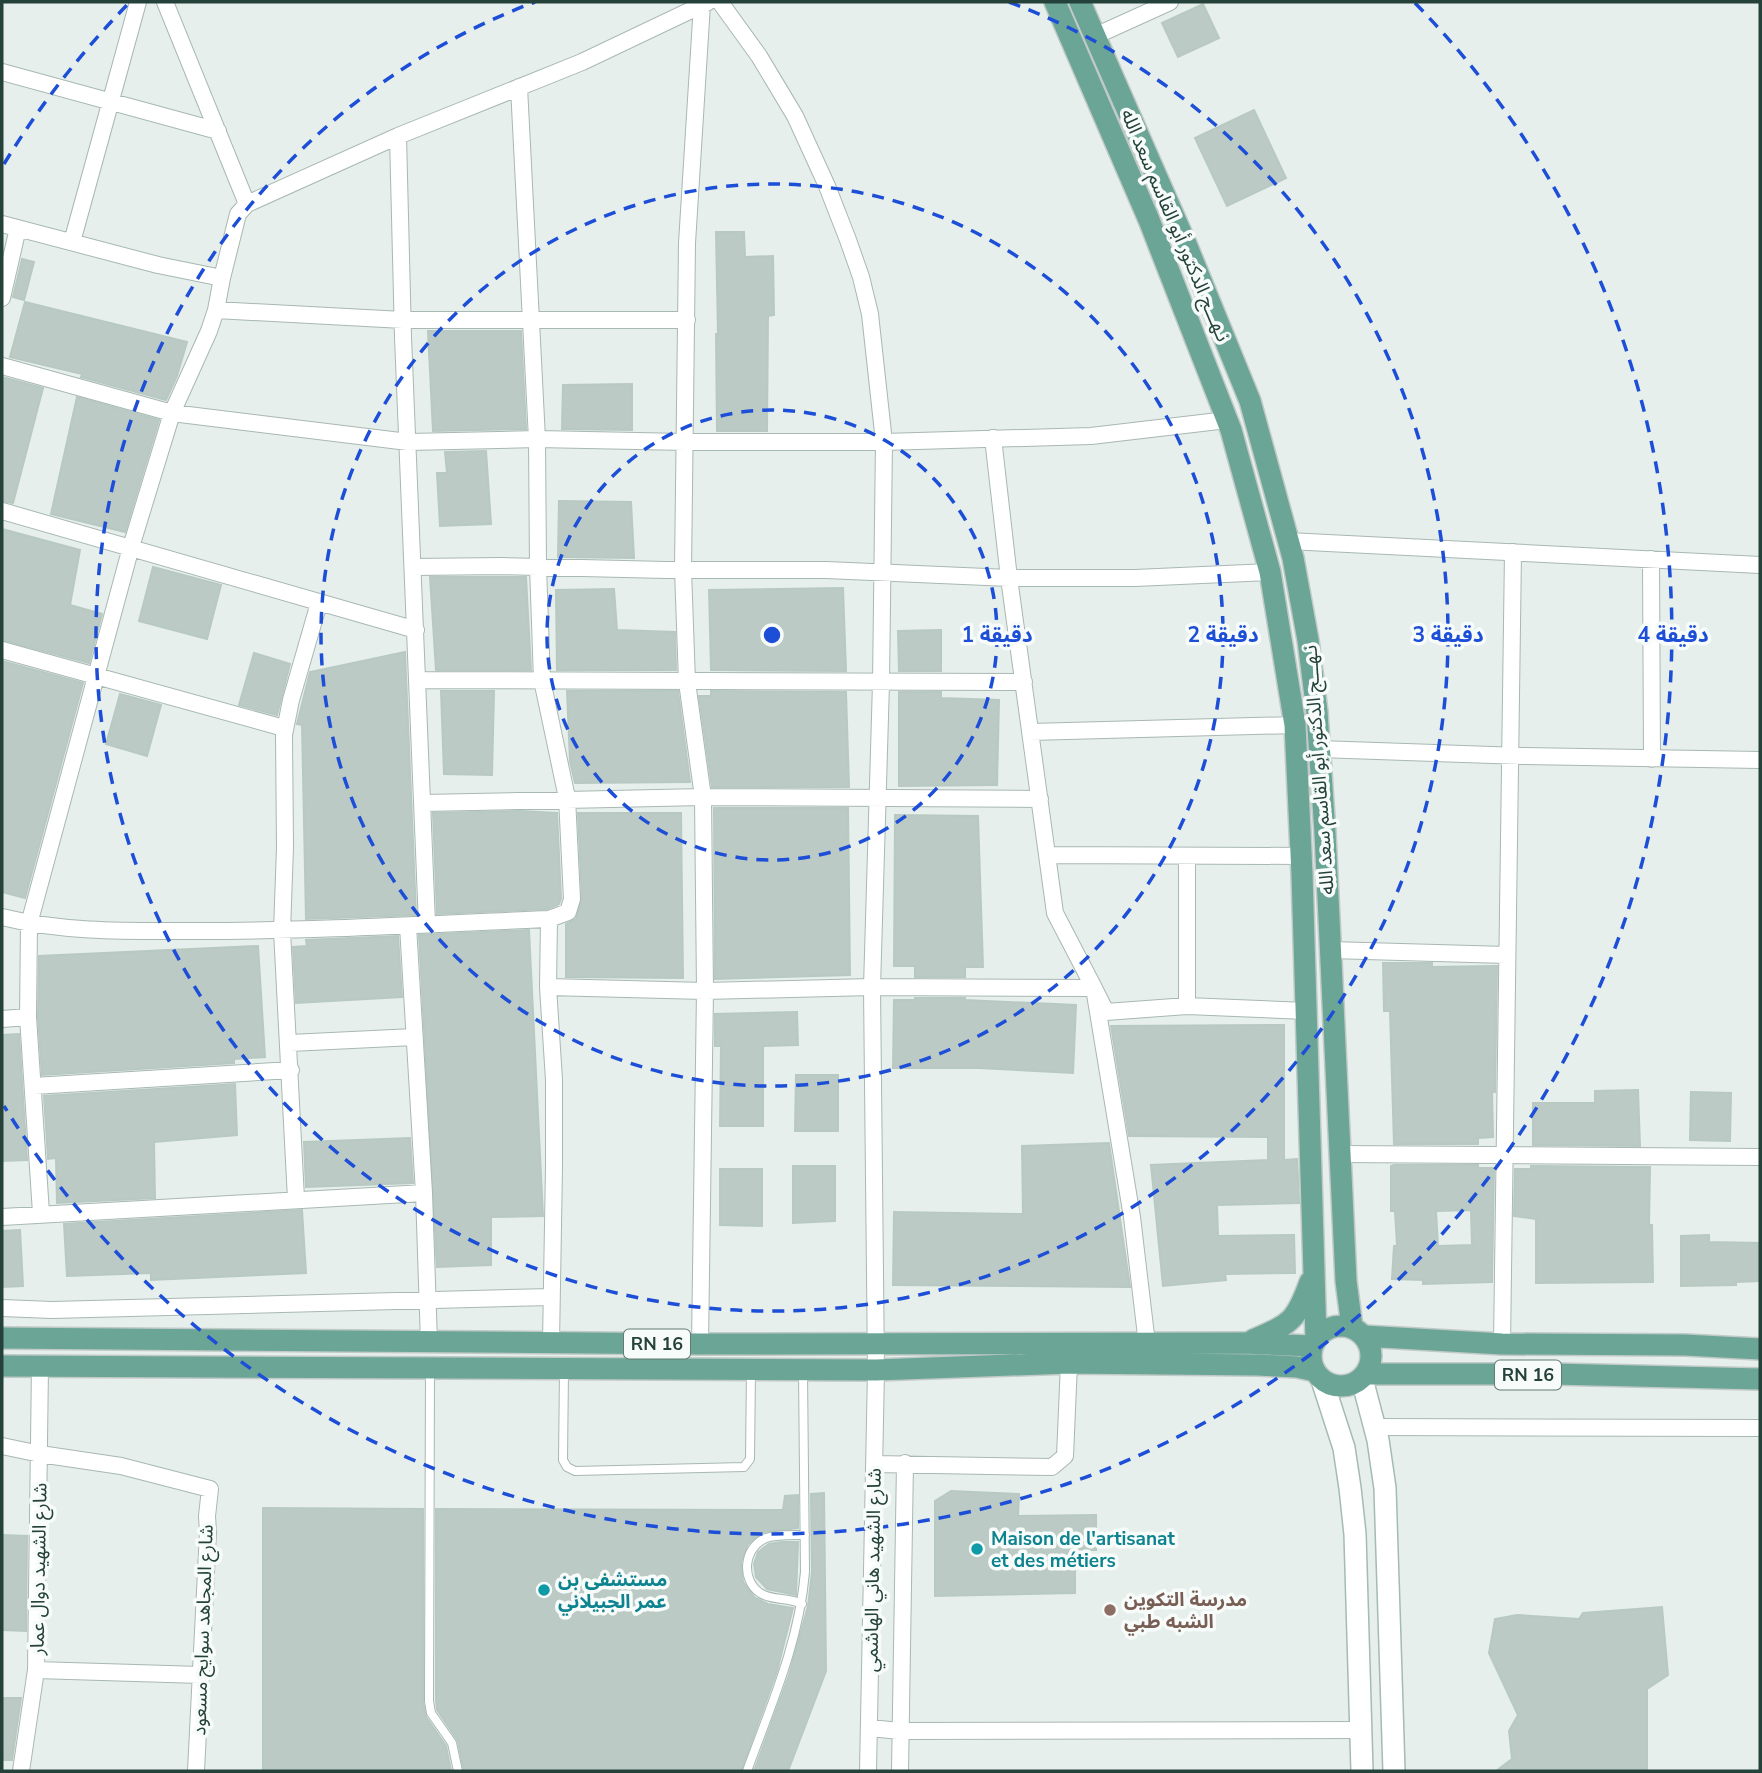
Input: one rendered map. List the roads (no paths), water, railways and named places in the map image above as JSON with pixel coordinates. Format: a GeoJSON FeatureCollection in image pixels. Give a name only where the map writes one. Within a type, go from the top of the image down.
{"type":"FeatureCollection","features":[{"type":"Feature","properties":{"kind":"main road","name":"نـهـــج الدكتور أبو القاسم سعد الله"},"geometry":{"type":"LineString","coordinates":[[1055,2],[1130,176],[1227,420],[1256,514],[1270,572],[1295,724],[1314,1270],[1314,1342]]}},
{"type":"Feature","properties":{"kind":"main road","name":"نـهـــج الدكتور أبو القاسم سعد الله"},"geometry":{"type":"LineString","coordinates":[[1080,2],[1251,401],[1288,541],[1308,640],[1319,749],[1346,1281],[1358,1331]]}},
{"type":"Feature","properties":{"kind":"main road"},"geometry":{"type":"LineString","coordinates":[[1130,176],[1152,167]]}},
{"type":"Feature","properties":{"kind":"main road"},"geometry":{"type":"LineString","coordinates":[[1244,1343],[1275,1331],[1296,1316],[1314,1270]]}},
{"type":"Feature","properties":{"kind":"main road"},"geometry":{"type":"LineString","coordinates":[[1318,1376],[1338,1387],[1346,1387],[1364,1377],[1370,1367],[1371,1351],[1358,1331],[1332,1327],[1314,1342],[1311,1359],[1344,1448],[1350,1488],[1355,1534],[1362,1771]]}},
{"type":"Feature","properties":{"kind":"main road","name":"RN 16"},"geometry":{"type":"LineString","coordinates":[[1358,1331],[1502,1344],[1685,1345],[1760,1349]]}},
{"type":"Feature","properties":{"kind":"main road","name":"RN 16"},"geometry":{"type":"LineString","coordinates":[[2,1338],[700,1344],[1314,1342]]}},
{"type":"Feature","properties":{"kind":"main road"},"geometry":{"type":"LineString","coordinates":[[803,1342],[803,1370]]}},
{"type":"Feature","properties":{"kind":"main road","name":"RN 16"},"geometry":{"type":"LineString","coordinates":[[2,1366],[876,1370],[1069,1363],[1297,1367],[1318,1376]]}},
{"type":"Feature","properties":{"kind":"main road","name":"RN 16"},"geometry":{"type":"LineString","coordinates":[[1364,1377],[1553,1374],[1760,1379]]}},
{"type":"Feature","properties":{"kind":"main road"},"geometry":{"type":"LineString","coordinates":[[1364,1377],[1385,1488],[1394,1771]]}},
{"type":"Feature","properties":{"kind":"street"},"geometry":{"type":"LineString","coordinates":[[72,242],[138,2]]}},
{"type":"Feature","properties":{"kind":"street"},"geometry":{"type":"LineString","coordinates":[[165,2],[247,204]]}},
{"type":"Feature","properties":{"kind":"street","name":"شارع الشهيد هاني الهاشمي"},"geometry":{"type":"LineString","coordinates":[[720,2],[759,56],[795,116],[840,218],[861,276],[870,314],[884,442],[881,683],[872,987],[876,1370],[868,1771]]}},
{"type":"Feature","properties":{"kind":"street"},"geometry":{"type":"LineString","coordinates":[[1095,36],[1170,2]]}},
{"type":"Feature","properties":{"kind":"street"},"geometry":{"type":"LineString","coordinates":[[41,1213],[28,1017],[29,924],[94,675],[131,547],[172,413],[216,310],[238,214],[247,204],[398,136],[582,62],[705,3],[687,243],[683,570],[687,682],[703,797],[705,991],[700,1344]]}},
{"type":"Feature","properties":{"kind":"street"},"geometry":{"type":"LineString","coordinates":[[2,72],[218,131]]}},
{"type":"Feature","properties":{"kind":"street"},"geometry":{"type":"LineString","coordinates":[[2,917],[29,924],[114,931],[282,931],[549,919],[568,912],[572,899],[567,798],[542,680],[537,439],[519,86]]}},
{"type":"Feature","properties":{"kind":"street"},"geometry":{"type":"LineString","coordinates":[[398,136],[427,924]]}},
{"type":"Feature","properties":{"kind":"street"},"geometry":{"type":"LineString","coordinates":[[2,298],[10,226],[158,265],[222,278]]}},
{"type":"Feature","properties":{"kind":"street"},"geometry":{"type":"LineString","coordinates":[[216,310],[403,320],[687,320]]}},
{"type":"Feature","properties":{"kind":"street"},"geometry":{"type":"LineString","coordinates":[[2,366],[172,413],[408,442],[537,439],[884,442],[1091,436],[1227,420]]}},
{"type":"Feature","properties":{"kind":"street"},"geometry":{"type":"LineString","coordinates":[[993,438],[1009,578],[1055,913],[1107,1013],[1187,1006],[1306,1011]]}},
{"type":"Feature","properties":{"kind":"street"},"geometry":{"type":"LineString","coordinates":[[2,510],[416,629]]}},
{"type":"Feature","properties":{"kind":"street"},"geometry":{"type":"LineString","coordinates":[[1288,541],[1760,565]]}},
{"type":"Feature","properties":{"kind":"street"},"geometry":{"type":"LineString","coordinates":[[1502,1344],[1513,552]]}},
{"type":"Feature","properties":{"kind":"street"},"geometry":{"type":"LineString","coordinates":[[1651,559],[1652,759]]}},
{"type":"Feature","properties":{"kind":"street"},"geometry":{"type":"LineString","coordinates":[[412,568],[826,570],[1009,578],[1135,578],[1270,572]]}},
{"type":"Feature","properties":{"kind":"street"},"geometry":{"type":"LineString","coordinates":[[296,1199],[290,1043],[282,931],[285,847],[284,728],[319,603]]}},
{"type":"Feature","properties":{"kind":"street"},"geometry":{"type":"LineString","coordinates":[[2,650],[284,728]]}},
{"type":"Feature","properties":{"kind":"street"},"geometry":{"type":"LineString","coordinates":[[417,680],[1024,682]]}},
{"type":"Feature","properties":{"kind":"street"},"geometry":{"type":"LineString","coordinates":[[1030,732],[1295,724]]}},
{"type":"Feature","properties":{"kind":"street"},"geometry":{"type":"LineString","coordinates":[[1319,749],[1509,756],[1760,760]]}},
{"type":"Feature","properties":{"kind":"street"},"geometry":{"type":"LineString","coordinates":[[423,803],[703,797],[1040,799]]}},
{"type":"Feature","properties":{"kind":"street"},"geometry":{"type":"LineString","coordinates":[[1048,855],[1301,856]]}},
{"type":"Feature","properties":{"kind":"street"},"geometry":{"type":"LineString","coordinates":[[1186,856],[1187,1006]]}},
{"type":"Feature","properties":{"kind":"street"},"geometry":{"type":"LineString","coordinates":[[549,919],[548,987],[554,1080],[551,1343]]}},
{"type":"Feature","properties":{"kind":"street"},"geometry":{"type":"LineString","coordinates":[[408,926],[424,1193],[429,1343]]}},
{"type":"Feature","properties":{"kind":"street"},"geometry":{"type":"LineString","coordinates":[[1330,950],[1507,956]]}},
{"type":"Feature","properties":{"kind":"street"},"geometry":{"type":"LineString","coordinates":[[548,987],[705,991],[872,987],[1094,988]]}},
{"type":"Feature","properties":{"kind":"street"},"geometry":{"type":"LineString","coordinates":[[1094,988],[1132,1217],[1147,1344]]}},
{"type":"Feature","properties":{"kind":"street"},"geometry":{"type":"LineString","coordinates":[[2,1019],[28,1017]]}},
{"type":"Feature","properties":{"kind":"street"},"geometry":{"type":"LineString","coordinates":[[290,1043],[414,1037]]}},
{"type":"Feature","properties":{"kind":"street"},"geometry":{"type":"LineString","coordinates":[[34,1086],[291,1070]]}},
{"type":"Feature","properties":{"kind":"street"},"geometry":{"type":"LineString","coordinates":[[1340,1154],[1760,1157]]}},
{"type":"Feature","properties":{"kind":"street"},"geometry":{"type":"LineString","coordinates":[[2,1217],[424,1193]]}},
{"type":"Feature","properties":{"kind":"street"},"geometry":{"type":"LineString","coordinates":[[2,1308],[52,1310],[551,1297]]}},
{"type":"Feature","properties":{"kind":"street"},"geometry":{"type":"LineString","coordinates":[[874,1464],[1052,1467],[1066,1456],[1069,1363]]}},
{"type":"Feature","properties":{"kind":"street","name":"شارع الشهيد دوال عمار"},"geometry":{"type":"LineString","coordinates":[[21,1771],[36,1670],[40,1366]]}},
{"type":"Feature","properties":{"kind":"street"},"geometry":{"type":"LineString","coordinates":[[1375,1427],[1760,1427]]}},
{"type":"Feature","properties":{"kind":"street"},"geometry":{"type":"LineString","coordinates":[[2,1446],[40,1454]]}},
{"type":"Feature","properties":{"kind":"street","name":"شارع المجاهد سوايح مسعود"},"geometry":{"type":"LineString","coordinates":[[40,1454],[121,1466],[210,1489],[196,1771]]}},
{"type":"Feature","properties":{"kind":"street"},"geometry":{"type":"LineString","coordinates":[[900,1771],[905,1463]]}},
{"type":"Feature","properties":{"kind":"street"},"geometry":{"type":"LineString","coordinates":[[36,1670],[201,1675]]}},
{"type":"Feature","properties":{"kind":"street"},"geometry":{"type":"LineString","coordinates":[[870,1728],[900,1731],[1361,1730]]}},
{"type":"Feature","properties":{"kind":"lane"},"geometry":{"type":"LineString","coordinates":[[430,1368],[429,1701],[431,1713],[452,1743],[458,1771]]}},
{"type":"Feature","properties":{"kind":"lane"},"geometry":{"type":"LineString","coordinates":[[564,1368],[563,1460],[567,1468],[575,1471],[744,1467],[748,1464],[750,1455],[751,1369]]}},
{"type":"Feature","properties":{"kind":"lane"},"geometry":{"type":"LineString","coordinates":[[747,1771],[795,1637],[802,1604],[805,1535],[803,1370]]}},
{"type":"Feature","properties":{"kind":"lane"},"geometry":{"type":"LineString","coordinates":[[802,1604],[760,1592],[752,1585],[747,1564],[750,1553],[766,1538],[805,1535]]}},
{"type":"Feature","properties":{"kind":"place","name":"Maison de l'artisanat et des métiers"},"geometry":{"type":"Point","coordinates":[977,1549]}},
{"type":"Feature","properties":{"kind":"place","name":"مستشفى بن عمر الجبيلاني"},"geometry":{"type":"Point","coordinates":[544,1590]}},
{"type":"Feature","properties":{"kind":"place","name":"مدرسة التكوين الشبه طبي"},"geometry":{"type":"Point","coordinates":[1110,1610]}}]}
